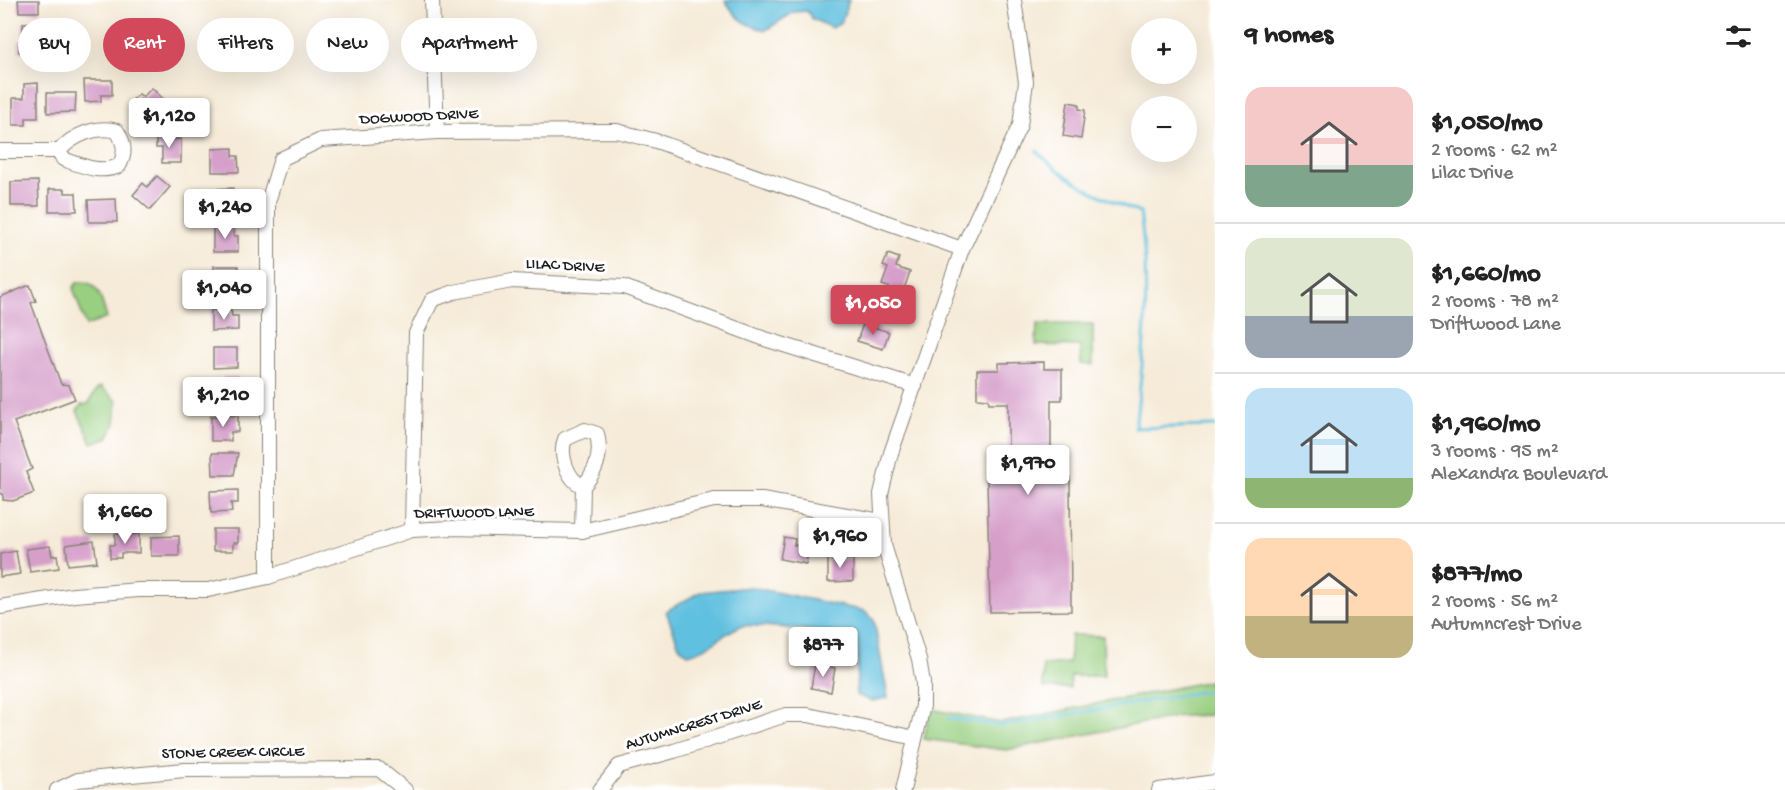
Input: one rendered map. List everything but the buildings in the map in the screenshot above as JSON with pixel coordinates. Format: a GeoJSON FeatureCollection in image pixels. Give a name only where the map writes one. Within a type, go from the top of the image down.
{"type":"FeatureCollection","features":[{"type":"Feature","properties":{"kind":"street"},"geometry":{"type":"LineString","coordinates":[[432,0],[437,132]]}},
{"type":"Feature","properties":{"kind":"street"},"geometry":{"type":"LineString","coordinates":[[903,790],[923,706],[923,683],[919,659],[884,545],[881,494],[891,453],[962,249],[1020,125],[1026,82],[1014,0]]}},
{"type":"Feature","properties":{"kind":"street"},"geometry":{"type":"LineString","coordinates":[[0,151],[59,151],[69,140],[104,127],[117,131],[123,139],[124,157],[119,166],[109,170],[94,171],[63,159],[59,151]]}},
{"type":"Feature","properties":{"kind":"street","name":"DOGWOOD DRIVE"},"geometry":{"type":"LineString","coordinates":[[268,577],[268,202],[281,159],[321,140],[437,132],[617,130],[656,141],[962,249]]}},
{"type":"Feature","properties":{"kind":"street","name":"LILAC DRIVE"},"geometry":{"type":"LineString","coordinates":[[412,530],[416,333],[432,300],[454,292],[512,281],[624,287],[765,339],[915,386]]}},
{"type":"Feature","properties":{"kind":"street"},"geometry":{"type":"LineString","coordinates":[[582,531],[583,486]]}},
{"type":"Feature","properties":{"kind":"street","name":"DRIFTWOOD LANE"},"geometry":{"type":"LineString","coordinates":[[0,607],[118,592],[208,590],[268,577],[412,530],[452,528],[582,531],[714,500],[762,500],[881,521]]}},
{"type":"Feature","properties":{"kind":"street","name":"AUTUMNCREST DRIVE"},"geometry":{"type":"LineString","coordinates":[[600,790],[619,766],[786,715],[808,716],[915,738]]}},
{"type":"Feature","properties":{"kind":"street","name":"STONE CREEK CIRCLE"},"geometry":{"type":"LineString","coordinates":[[57,790],[78,780],[185,770],[379,769],[405,790]]}},
{"type":"Feature","properties":{"kind":"street"},"geometry":{"type":"LineString","coordinates":[[1159,790],[1215,782]]}},
{"type":"Feature","properties":{"kind":"green space"},"geometry":{"type":"Polygon","coordinates":[[[77,283],[88,283],[97,290],[107,318],[86,326],[73,288],[77,283]]]}},
{"type":"Feature","properties":{"kind":"green space"},"geometry":{"type":"Polygon","coordinates":[[[1037,324],[1093,324],[1093,365],[1081,364],[1080,346],[1036,345],[1037,324]]]}},
{"type":"Feature","properties":{"kind":"green space"},"geometry":{"type":"Polygon","coordinates":[[[101,387],[117,401],[115,424],[108,438],[92,443],[77,411],[81,405],[88,404],[97,389],[101,387]]]}},
{"type":"Feature","properties":{"kind":"green space"},"geometry":{"type":"Polygon","coordinates":[[[1071,635],[1103,636],[1104,676],[1071,676],[1070,688],[1043,688],[1043,665],[1069,663],[1071,635]]]}},
{"type":"Feature","properties":{"kind":"green space"},"geometry":{"type":"Polygon","coordinates":[[[1215,680],[1215,715],[1180,716],[1006,750],[924,739],[930,709],[1001,723],[1215,680]]]}},
{"type":"Feature","properties":{"kind":"water"},"geometry":{"type":"Polygon","coordinates":[[[725,0],[849,0],[841,23],[832,28],[812,19],[807,11],[794,12],[766,30],[742,20],[725,0]]]}},
{"type":"Feature","properties":{"kind":"water"},"geometry":{"type":"Polygon","coordinates":[[[751,587],[865,611],[874,620],[888,698],[872,701],[856,695],[858,651],[842,635],[791,628],[741,626],[696,652],[688,654],[679,646],[666,611],[700,592],[751,587]]]}},
{"type":"Feature","properties":{"kind":"waterway"},"geometry":{"type":"LineString","coordinates":[[1037,151],[1072,180],[1140,213],[1146,293],[1135,428],[1215,426]]}},
{"type":"Feature","properties":{"kind":"waterway"},"geometry":{"type":"LineString","coordinates":[[948,718],[1003,726],[1199,692],[1215,692]]}}]}
